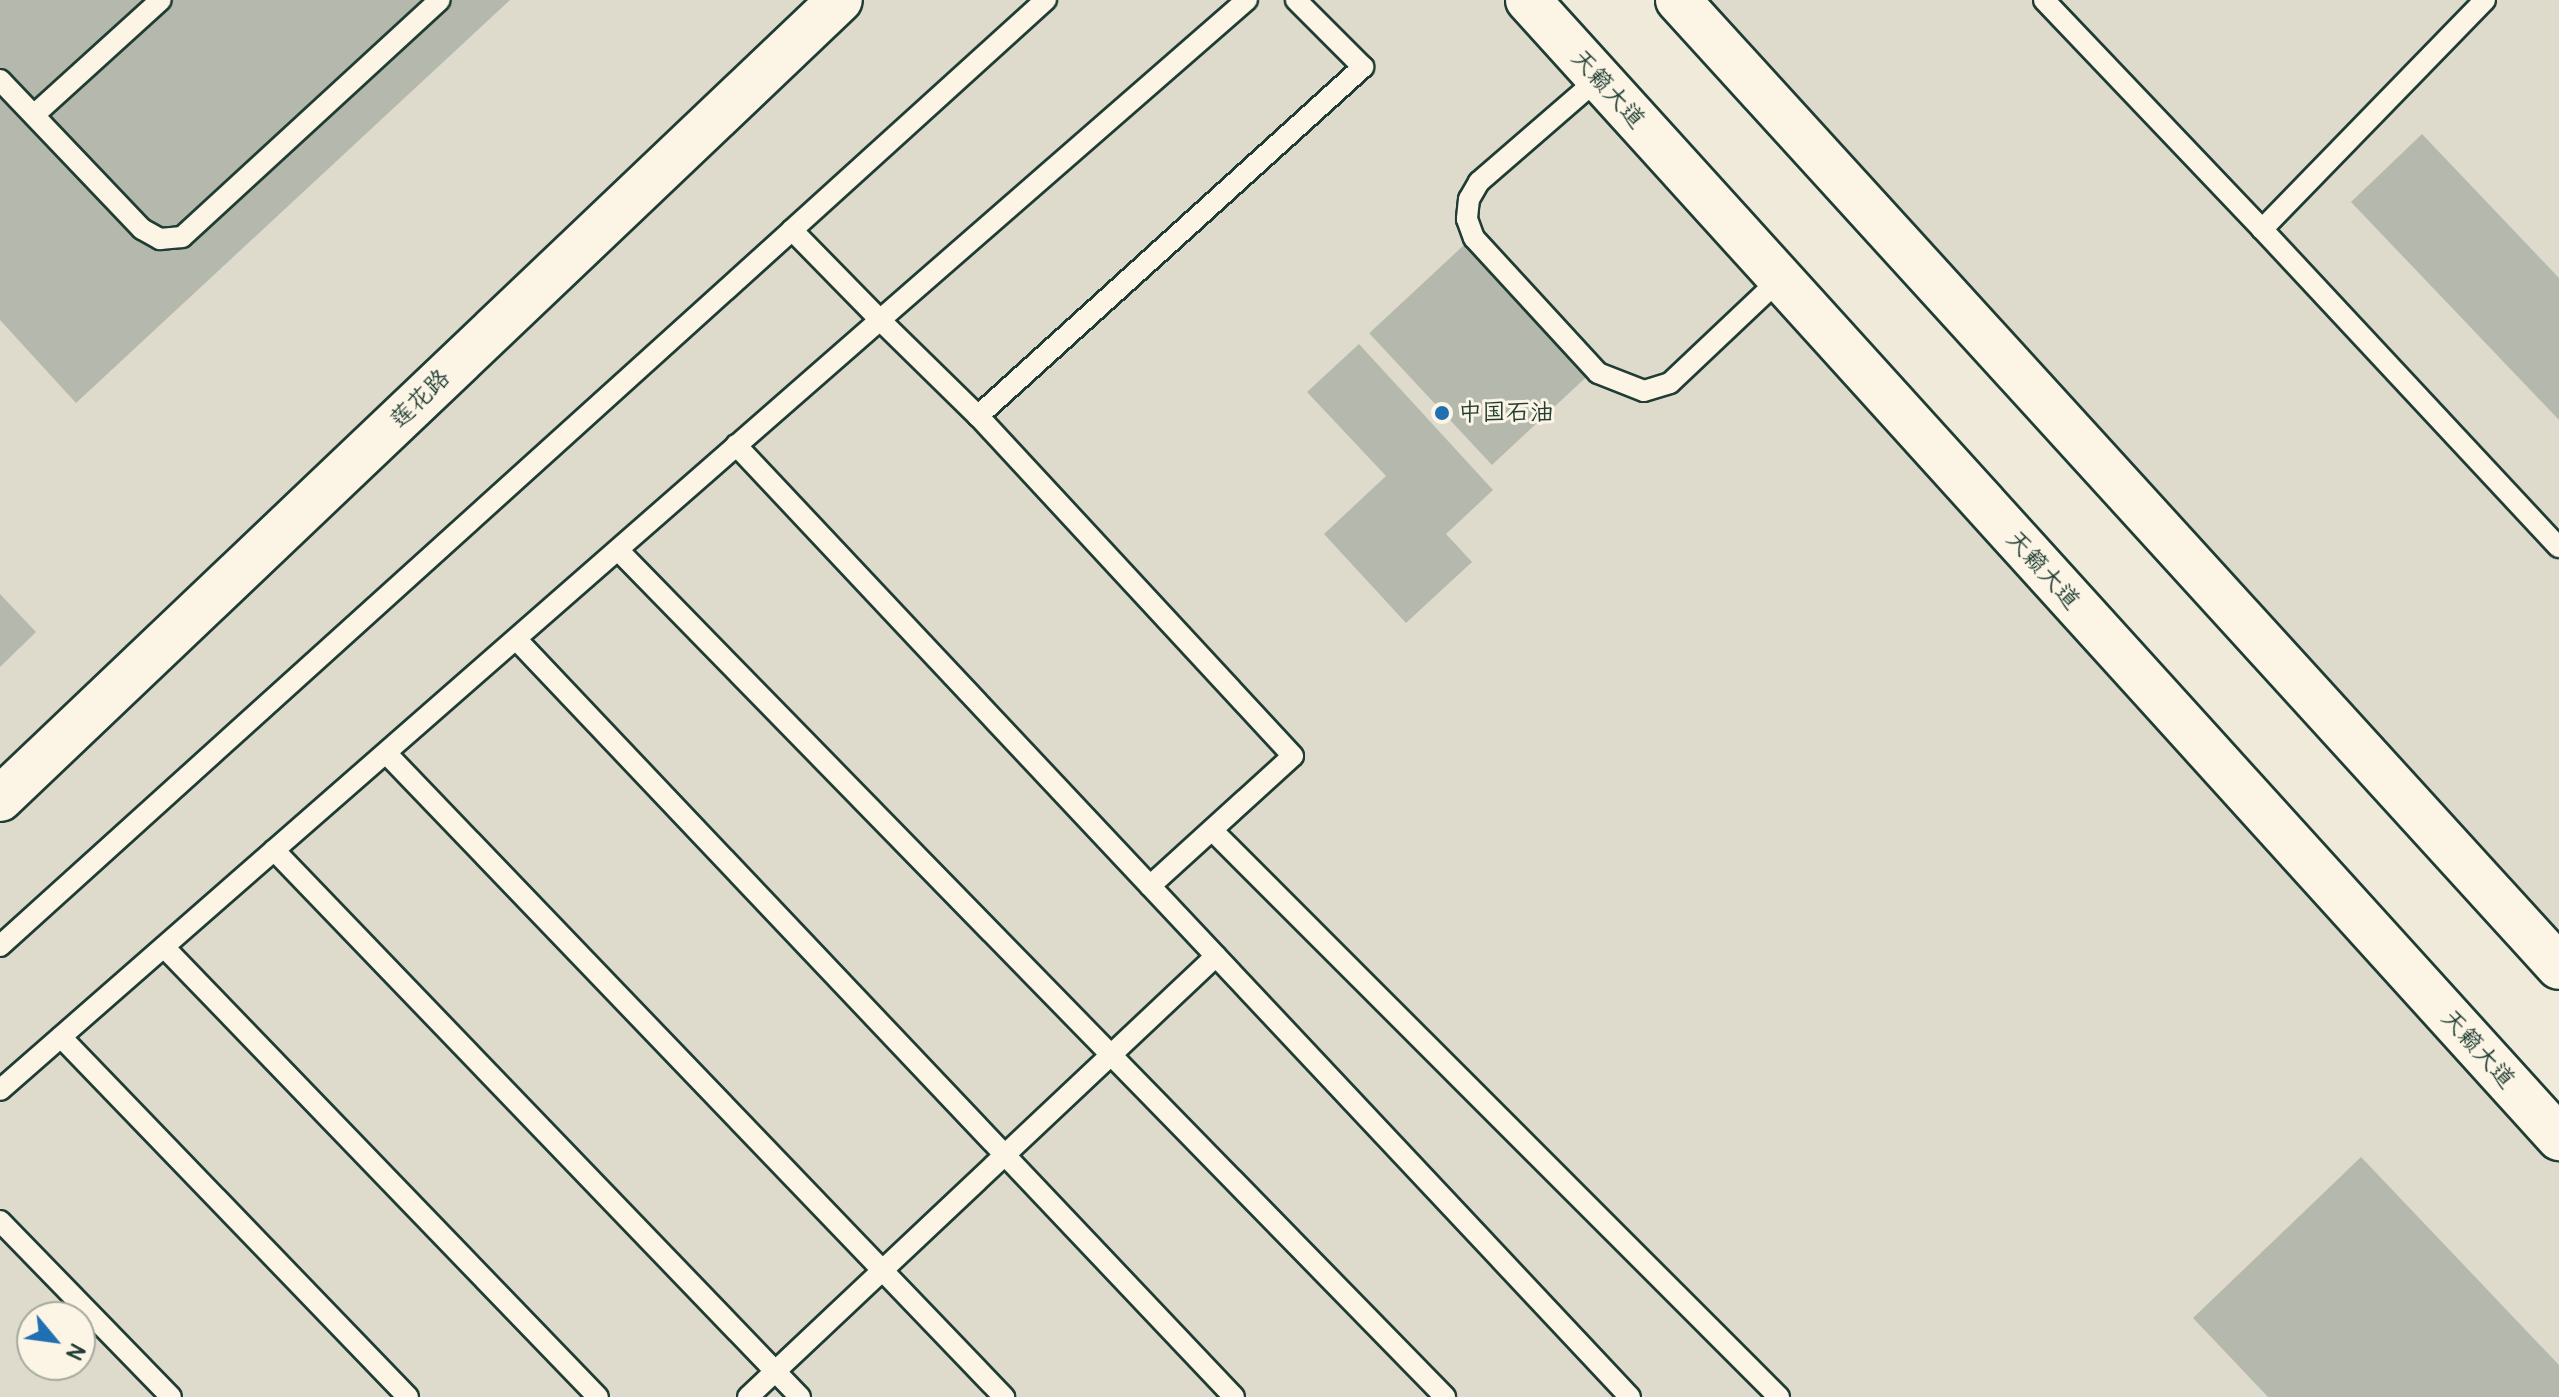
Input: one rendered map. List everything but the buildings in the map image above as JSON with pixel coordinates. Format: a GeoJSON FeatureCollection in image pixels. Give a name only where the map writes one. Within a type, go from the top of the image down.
{"type":"FeatureCollection","features":[{"type":"Feature","properties":{"kind":"main road","name":"莲花路"},"geometry":{"type":"LineString","coordinates":[[0,799],[840,0]]}},
{"type":"Feature","properties":{"kind":"main road","name":"天籁大道"},"geometry":{"type":"LineString","coordinates":[[1528,0],[2559,1138]]}},
{"type":"Feature","properties":{"kind":"main road"},"geometry":{"type":"LineString","coordinates":[[1678,0],[2559,967]]}},
{"type":"Feature","properties":{"kind":"lane"},"geometry":{"type":"LineString","coordinates":[[34,115],[161,0]]}},
{"type":"Feature","properties":{"kind":"lane"},"geometry":{"type":"LineString","coordinates":[[0,80],[142,229],[160,239],[182,237],[440,0]]}},
{"type":"Feature","properties":{"kind":"lane"},"geometry":{"type":"LineString","coordinates":[[0,946],[1046,0]]}},
{"type":"Feature","properties":{"kind":"lane"},"geometry":{"type":"LineString","coordinates":[[0,1090],[1247,0]]}},
{"type":"Feature","properties":{"kind":"lane"},"geometry":{"type":"LineString","coordinates":[[978,416],[1363,67],[1296,0]]}},
{"type":"Feature","properties":{"kind":"lane"},"geometry":{"type":"LineString","coordinates":[[2044,0],[2559,547]]}},
{"type":"Feature","properties":{"kind":"lane"},"geometry":{"type":"LineString","coordinates":[[2262,229],[2485,0]]}},
{"type":"Feature","properties":{"kind":"lane"},"geometry":{"type":"LineString","coordinates":[[1599,78],[1479,182],[1469,199],[1467,219],[1474,238],[1598,373],[1644,391],[1670,383],[1780,279]]}},
{"type":"Feature","properties":{"kind":"lane"},"geometry":{"type":"LineString","coordinates":[[792,230],[978,416],[1293,756],[1150,886]]}},
{"type":"Feature","properties":{"kind":"lane"},"geometry":{"type":"LineString","coordinates":[[736,445],[1630,1397]]}},
{"type":"Feature","properties":{"kind":"lane"},"geometry":{"type":"LineString","coordinates":[[618,550],[1445,1397]]}},
{"type":"Feature","properties":{"kind":"lane"},"geometry":{"type":"LineString","coordinates":[[516,639],[1234,1397]]}},
{"type":"Feature","properties":{"kind":"lane"},"geometry":{"type":"LineString","coordinates":[[386,753],[1004,1397]]}},
{"type":"Feature","properties":{"kind":"lane"},"geometry":{"type":"LineString","coordinates":[[1212,830],[1779,1397]]}},
{"type":"Feature","properties":{"kind":"lane"},"geometry":{"type":"LineString","coordinates":[[274,850],[800,1397]]}},
{"type":"Feature","properties":{"kind":"lane"},"geometry":{"type":"LineString","coordinates":[[164,947],[598,1397]]}},
{"type":"Feature","properties":{"kind":"lane"},"geometry":{"type":"LineString","coordinates":[[748,1397],[1216,956]]}},
{"type":"Feature","properties":{"kind":"lane"},"geometry":{"type":"LineString","coordinates":[[61,1037],[408,1397]]}},
{"type":"Feature","properties":{"kind":"lane"},"geometry":{"type":"LineString","coordinates":[[0,1221],[171,1397]]}},
{"type":"Feature","properties":{"kind":"shaded area"},"geometry":{"type":"Polygon","coordinates":[[[0,0],[1530,0],[2559,1134],[2559,1397],[0,1397],[0,0]]]}},
{"type":"Feature","properties":{"kind":"shaded area"},"geometry":{"type":"Polygon","coordinates":[[[1678,0],[2559,0],[2559,967],[1678,0]]]}},
{"type":"Feature","properties":{"kind":"place","name":"中国石油"},"geometry":{"type":"Point","coordinates":[1442,413]}}]}
